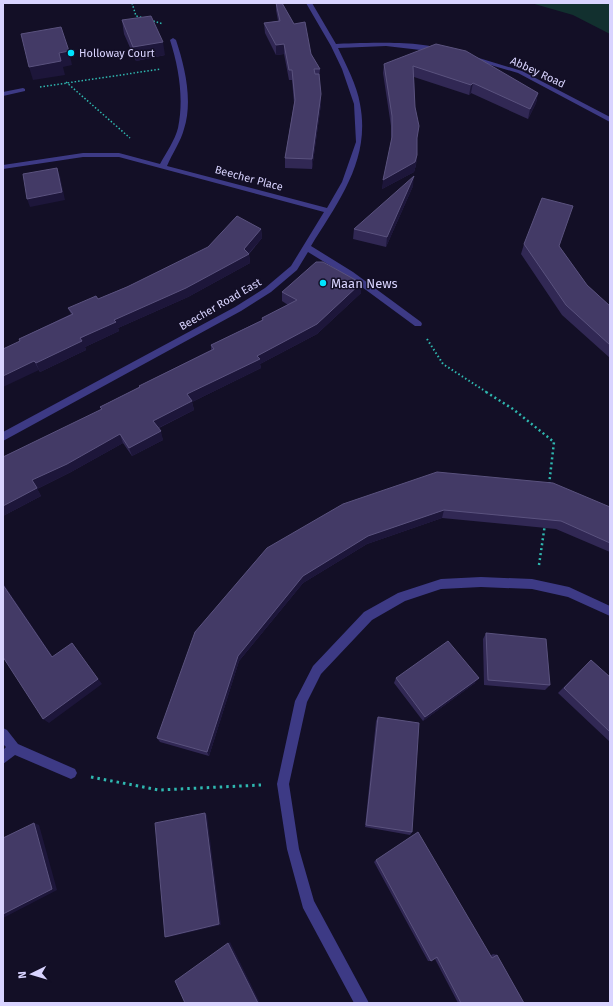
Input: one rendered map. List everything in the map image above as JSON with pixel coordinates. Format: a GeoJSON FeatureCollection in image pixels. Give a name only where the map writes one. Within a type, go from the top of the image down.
{"type":"FeatureCollection","features":[{"type":"Feature","properties":{"kind":"street","name":"Beecher Road East"},"geometry":{"type":"LineString","coordinates":[[3,437],[238,309],[268,290],[294,268],[346,182],[359,142],[357,104],[346,69],[309,3]]}},
{"type":"Feature","properties":{"kind":"street"},"geometry":{"type":"LineString","coordinates":[[163,166],[181,129],[184,104],[181,65],[173,40]]}},
{"type":"Feature","properties":{"kind":"street"},"geometry":{"type":"LineString","coordinates":[[334,46],[373,44],[424,48],[445,52]]}},
{"type":"Feature","properties":{"kind":"street","name":"Abbey Road"},"geometry":{"type":"LineString","coordinates":[[459,55],[520,72],[610,120]]}},
{"type":"Feature","properties":{"kind":"street"},"geometry":{"type":"LineString","coordinates":[[3,94],[23,90]]}},
{"type":"Feature","properties":{"kind":"street","name":"Beecher Place"},"geometry":{"type":"LineString","coordinates":[[3,167],[83,155],[119,156],[163,166],[329,211]]}},
{"type":"Feature","properties":{"kind":"street"},"geometry":{"type":"LineString","coordinates":[[306,247],[350,274],[418,324]]}},
{"type":"Feature","properties":{"kind":"street"},"geometry":{"type":"LineString","coordinates":[[362,1003],[308,902],[293,850],[283,784],[301,701],[317,670],[338,646],[368,616],[402,597],[441,584],[481,582],[532,584],[570,592],[610,611]]}},
{"type":"Feature","properties":{"kind":"street"},"geometry":{"type":"LineString","coordinates":[[3,734],[14,748],[71,773]]}},
{"type":"Feature","properties":{"kind":"street"},"geometry":{"type":"LineString","coordinates":[[3,758],[14,748]]}},
{"type":"Feature","properties":{"kind":"path"},"geometry":{"type":"LineString","coordinates":[[132,3],[136,16],[166,25],[173,40]]}},
{"type":"Feature","properties":{"kind":"path"},"geometry":{"type":"LineString","coordinates":[[23,90],[181,65]]}},
{"type":"Feature","properties":{"kind":"path"},"geometry":{"type":"LineString","coordinates":[[66,82],[134,142]]}},
{"type":"Feature","properties":{"kind":"path"},"geometry":{"type":"LineString","coordinates":[[418,324],[443,364],[513,409],[554,442],[549,488]]}},
{"type":"Feature","properties":{"kind":"path"},"geometry":{"type":"LineString","coordinates":[[532,584],[541,558],[546,519]]}},
{"type":"Feature","properties":{"kind":"path"},"geometry":{"type":"LineString","coordinates":[[71,773],[159,790],[283,784]]}},
{"type":"Feature","properties":{"kind":"green space"},"geometry":{"type":"Polygon","coordinates":[[[531,3],[610,3],[610,34],[573,15],[531,3]]]}},
{"type":"Feature","properties":{"kind":"building"},"geometry":{"type":"Polygon","coordinates":[[[276,3],[282,3],[294,24],[305,22],[311,54],[320,69],[314,69],[315,74],[319,74],[321,94],[312,159],[285,158],[295,100],[292,70],[289,70],[284,44],[276,45],[264,23],[280,21],[276,3]]]}},
{"type":"Feature","properties":{"kind":"building"},"geometry":{"type":"Polygon","coordinates":[[[151,16],[163,42],[133,47],[122,20],[151,16]]]}},
{"type":"Feature","properties":{"kind":"building"},"geometry":{"type":"Polygon","coordinates":[[[61,27],[69,51],[59,53],[61,61],[29,67],[21,34],[61,27]]]}},
{"type":"Feature","properties":{"kind":"building"},"geometry":{"type":"Polygon","coordinates":[[[436,44],[466,51],[538,93],[530,109],[473,83],[471,85],[413,66],[415,107],[419,126],[417,155],[415,162],[383,180],[392,137],[392,116],[384,64],[436,44]]]}},
{"type":"Feature","properties":{"kind":"building"},"geometry":{"type":"Polygon","coordinates":[[[57,168],[62,192],[27,199],[23,174],[57,168]]]}},
{"type":"Feature","properties":{"kind":"building"},"geometry":{"type":"Polygon","coordinates":[[[414,176],[387,237],[354,229],[414,176]]]}},
{"type":"Feature","properties":{"kind":"building"},"geometry":{"type":"Polygon","coordinates":[[[542,198],[573,206],[559,246],[587,285],[610,306],[610,345],[566,305],[524,244],[542,198]]]}},
{"type":"Feature","properties":{"kind":"building"},"geometry":{"type":"Polygon","coordinates":[[[237,216],[261,229],[244,249],[249,254],[186,288],[114,320],[116,322],[80,338],[82,341],[36,363],[34,361],[3,376],[3,349],[20,341],[19,339],[73,314],[68,308],[96,296],[98,299],[127,287],[208,247],[237,216]]]}},
{"type":"Feature","properties":{"kind":"building"},"geometry":{"type":"Polygon","coordinates":[[[316,262],[323,262],[361,283],[317,324],[257,356],[260,359],[187,394],[192,401],[153,421],[161,431],[129,448],[120,434],[67,464],[32,480],[37,488],[3,506],[3,457],[102,409],[100,407],[214,349],[211,345],[263,320],[262,318],[297,300],[282,292],[316,262]]]}},
{"type":"Feature","properties":{"kind":"building"},"geometry":{"type":"Polygon","coordinates":[[[437,472],[553,483],[610,507],[610,543],[561,521],[444,510],[368,536],[303,576],[238,656],[207,752],[157,738],[195,632],[267,548],[343,504],[437,472]]]}},
{"type":"Feature","properties":{"kind":"building"},"geometry":{"type":"Polygon","coordinates":[[[3,585],[52,657],[72,643],[98,679],[43,719],[3,657],[3,585]]]}},
{"type":"Feature","properties":{"kind":"building"},"geometry":{"type":"Polygon","coordinates":[[[486,633],[546,639],[550,685],[488,680],[486,633]]]}},
{"type":"Feature","properties":{"kind":"building"},"geometry":{"type":"Polygon","coordinates":[[[448,641],[479,678],[425,717],[396,678],[448,641]]]}},
{"type":"Feature","properties":{"kind":"building"},"geometry":{"type":"Polygon","coordinates":[[[591,660],[610,677],[610,732],[564,688],[591,660]]]}},
{"type":"Feature","properties":{"kind":"building"},"geometry":{"type":"Polygon","coordinates":[[[378,717],[419,723],[412,832],[366,825],[378,717]]]}},
{"type":"Feature","properties":{"kind":"building"},"geometry":{"type":"Polygon","coordinates":[[[205,813],[219,924],[165,937],[155,823],[205,813]]]}},
{"type":"Feature","properties":{"kind":"building"},"geometry":{"type":"Polygon","coordinates":[[[34,823],[52,889],[3,914],[3,838],[34,823]]]}},
{"type":"Feature","properties":{"kind":"building"},"geometry":{"type":"Polygon","coordinates":[[[418,832],[492,958],[497,955],[524,1003],[461,1003],[437,957],[431,961],[376,860],[418,832]]]}},
{"type":"Feature","properties":{"kind":"building"},"geometry":{"type":"Polygon","coordinates":[[[228,943],[258,1003],[185,1003],[175,981],[228,943]]]}},
{"type":"Feature","properties":{"kind":"place","name":"Holloway Court"},"geometry":{"type":"Point","coordinates":[71,53]}},
{"type":"Feature","properties":{"kind":"place","name":"Maan News"},"geometry":{"type":"Point","coordinates":[323,283]}}]}
